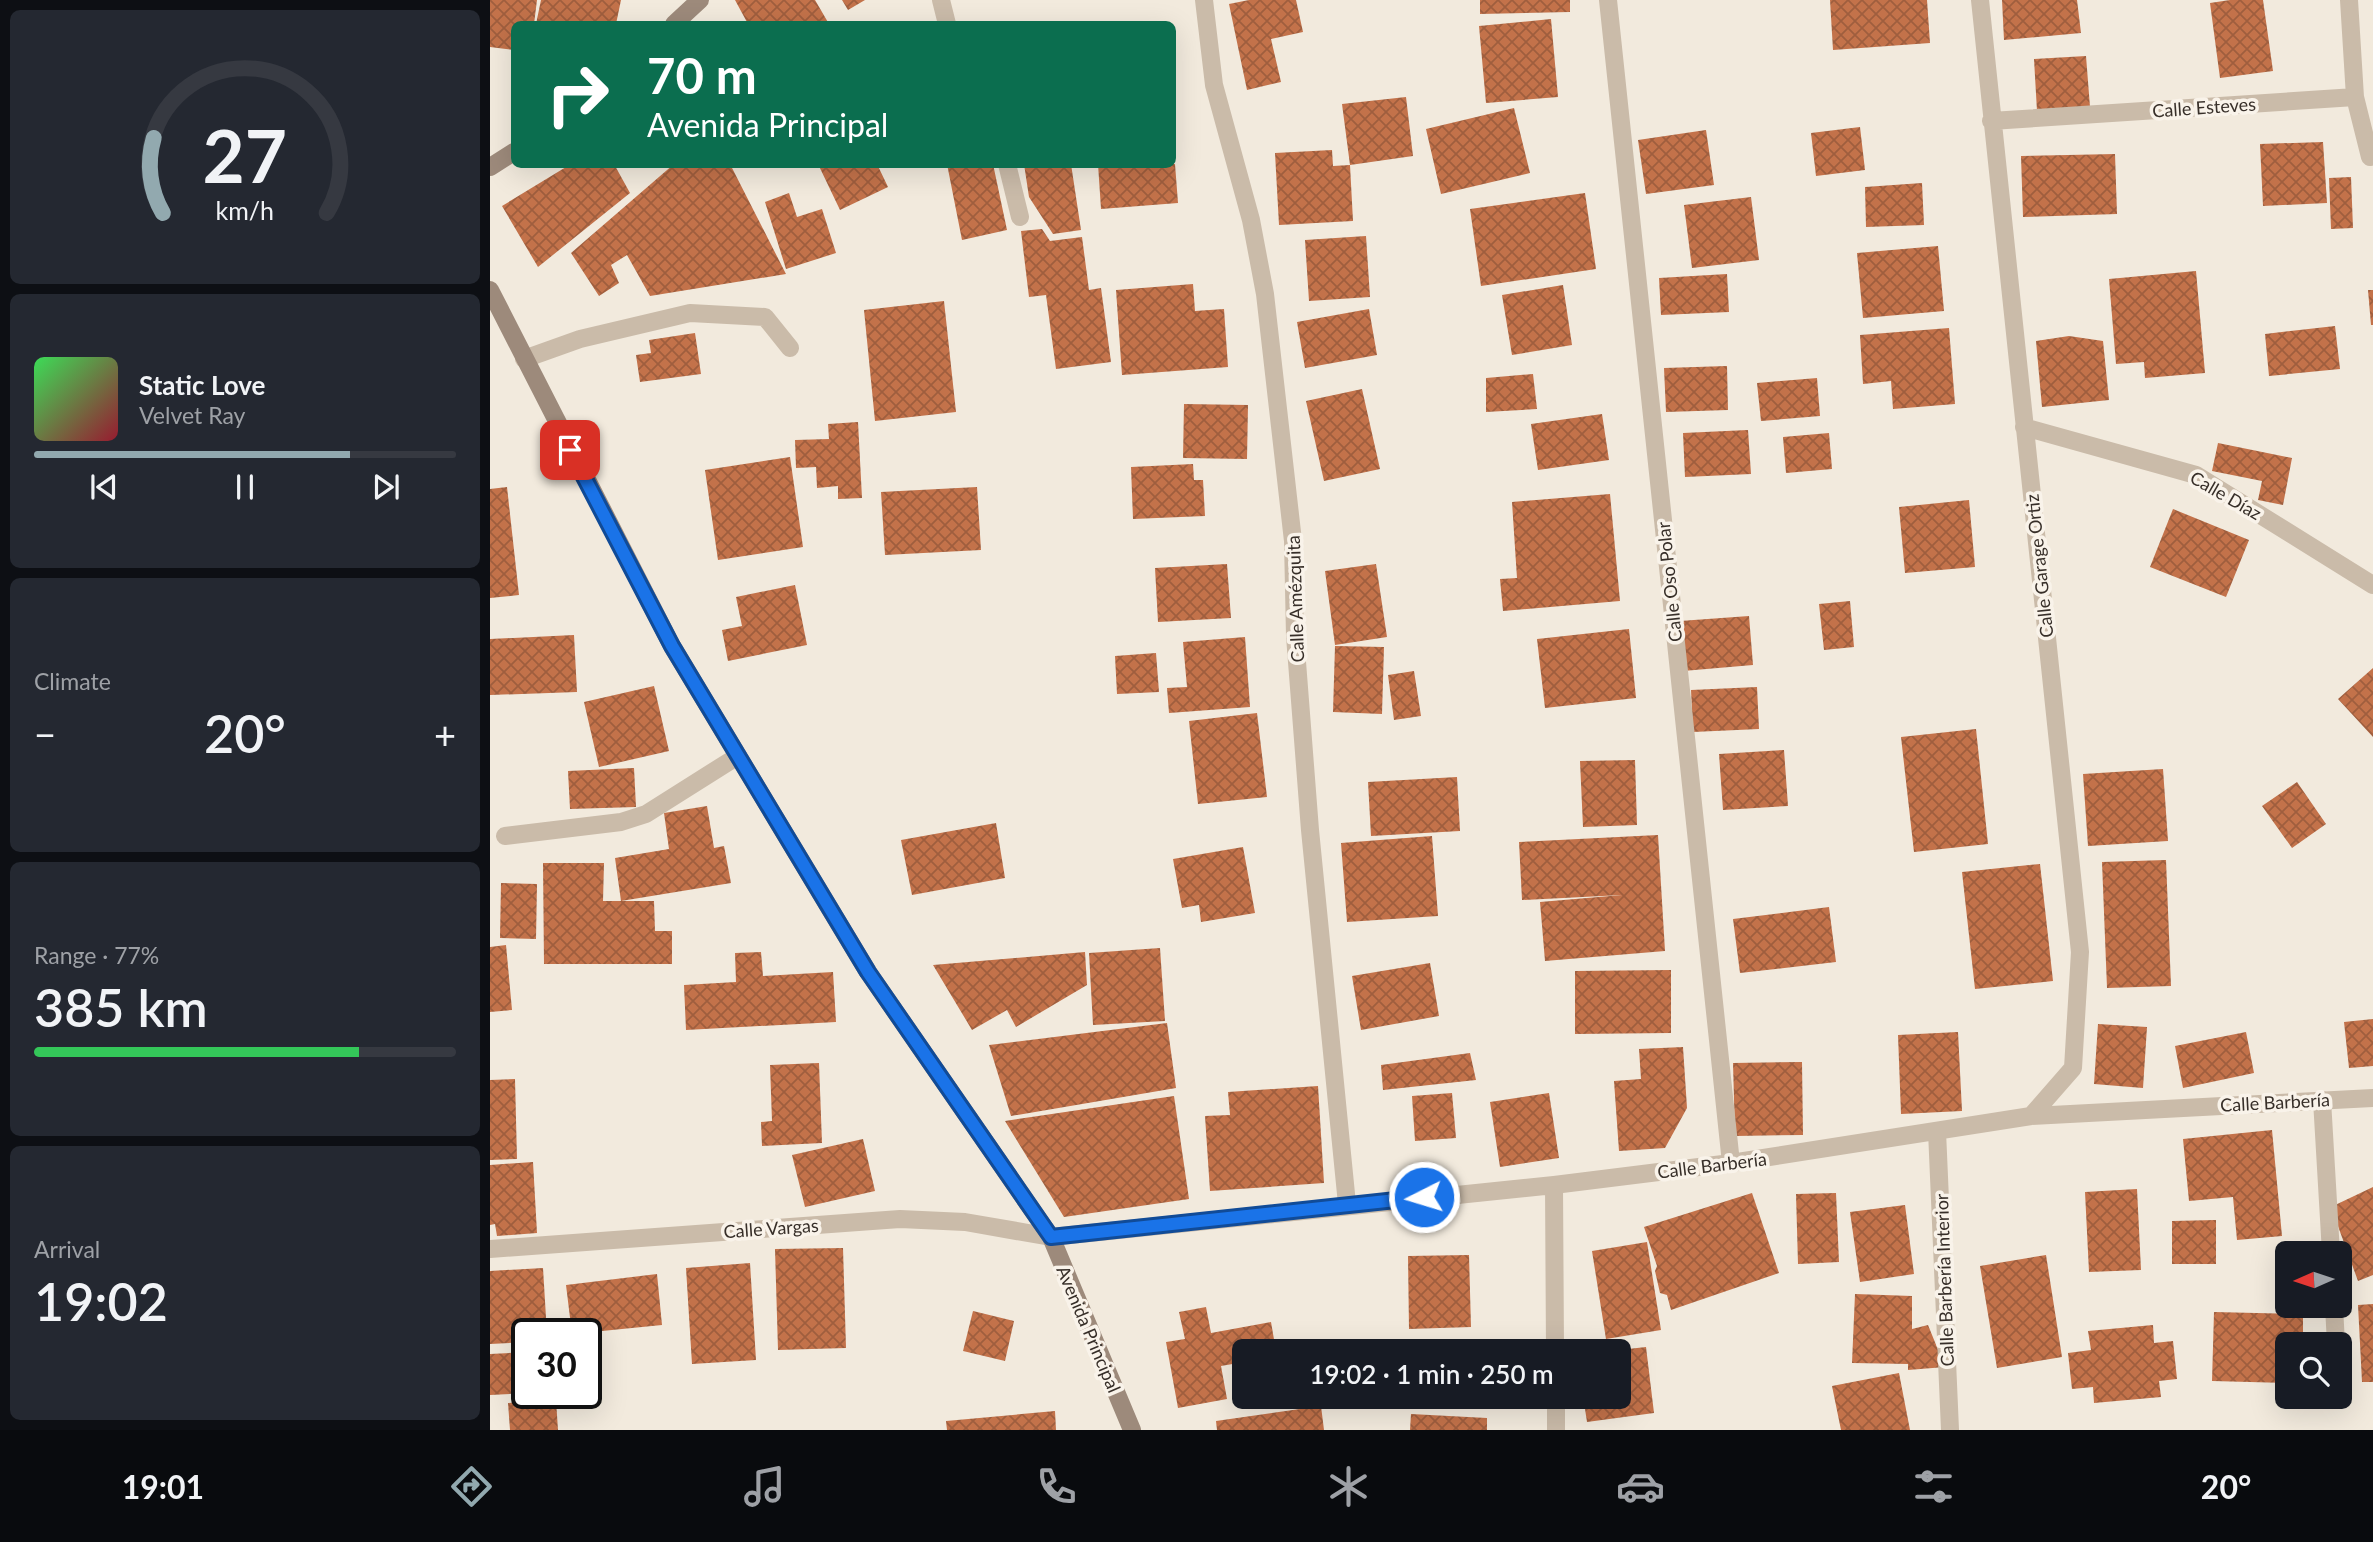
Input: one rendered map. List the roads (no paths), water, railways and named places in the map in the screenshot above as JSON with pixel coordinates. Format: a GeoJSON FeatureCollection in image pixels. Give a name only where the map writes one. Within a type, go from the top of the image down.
{"type":"FeatureCollection","features":[{"type":"Feature","properties":{"kind":"street"},"geometry":{"type":"LineString","coordinates":[[677,21],[700,0]]}},
{"type":"Feature","properties":{"kind":"street"},"geometry":{"type":"LineString","coordinates":[[941,0],[946,21]]}},
{"type":"Feature","properties":{"kind":"street","name":"Calle Amézquita"},"geometry":{"type":"LineString","coordinates":[[1204,0],[1214,85],[1251,220],[1265,294],[1293,541],[1295,635],[1310,830],[1347,1205]]}},
{"type":"Feature","properties":{"kind":"street","name":"Calle Oso Polar"},"geometry":{"type":"LineString","coordinates":[[1608,0],[1731,1163]]}},
{"type":"Feature","properties":{"kind":"street","name":"Calle Garage Ortiz"},"geometry":{"type":"LineString","coordinates":[[1980,0],[2080,952],[2073,1068],[2031,1116]]}},
{"type":"Feature","properties":{"kind":"street"},"geometry":{"type":"LineString","coordinates":[[2349,0],[2355,97],[2370,157]]}},
{"type":"Feature","properties":{"kind":"street","name":"Calle Esteves"},"geometry":{"type":"LineString","coordinates":[[1991,121],[2355,97]]}},
{"type":"Feature","properties":{"kind":"street"},"geometry":{"type":"LineString","coordinates":[[490,167],[511,154]]}},
{"type":"Feature","properties":{"kind":"street"},"geometry":{"type":"LineString","coordinates":[[1008,168],[1020,217]]}},
{"type":"Feature","properties":{"kind":"street","name":"Avenida Principal"},"geometry":{"type":"LineString","coordinates":[[490,290],[672,646],[868,972],[1051,1237],[1132,1430]]}},
{"type":"Feature","properties":{"kind":"street"},"geometry":{"type":"LineString","coordinates":[[524,359],[580,339],[690,313],[765,317],[790,348]]}},
{"type":"Feature","properties":{"kind":"street","name":"Calle Díaz"},"geometry":{"type":"LineString","coordinates":[[2024,427],[2196,475],[2373,585]]}},
{"type":"Feature","properties":{"kind":"street"},"geometry":{"type":"LineString","coordinates":[[505,836],[621,822],[646,814],[738,756]]}},
{"type":"Feature","properties":{"kind":"street","name":"Calle Barbería"},"geometry":{"type":"LineString","coordinates":[[1051,1237],[1555,1185],[1731,1163],[2031,1116],[2373,1098]]}},
{"type":"Feature","properties":{"kind":"street"},"geometry":{"type":"LineString","coordinates":[[2322,1100],[2330,1241]]}},
{"type":"Feature","properties":{"kind":"street","name":"Calle Barbería Interior"},"geometry":{"type":"LineString","coordinates":[[1937,1130],[1950,1430]]}},
{"type":"Feature","properties":{"kind":"street"},"geometry":{"type":"LineString","coordinates":[[1555,1185],[1555,1339]]}},
{"type":"Feature","properties":{"kind":"street","name":"Calle Vargas"},"geometry":{"type":"LineString","coordinates":[[490,1249],[900,1219],[965,1222],[1051,1237]]}},
{"type":"Feature","properties":{"kind":"street"},"geometry":{"type":"LineString","coordinates":[[1556,1409],[1556,1430]]}}]}
